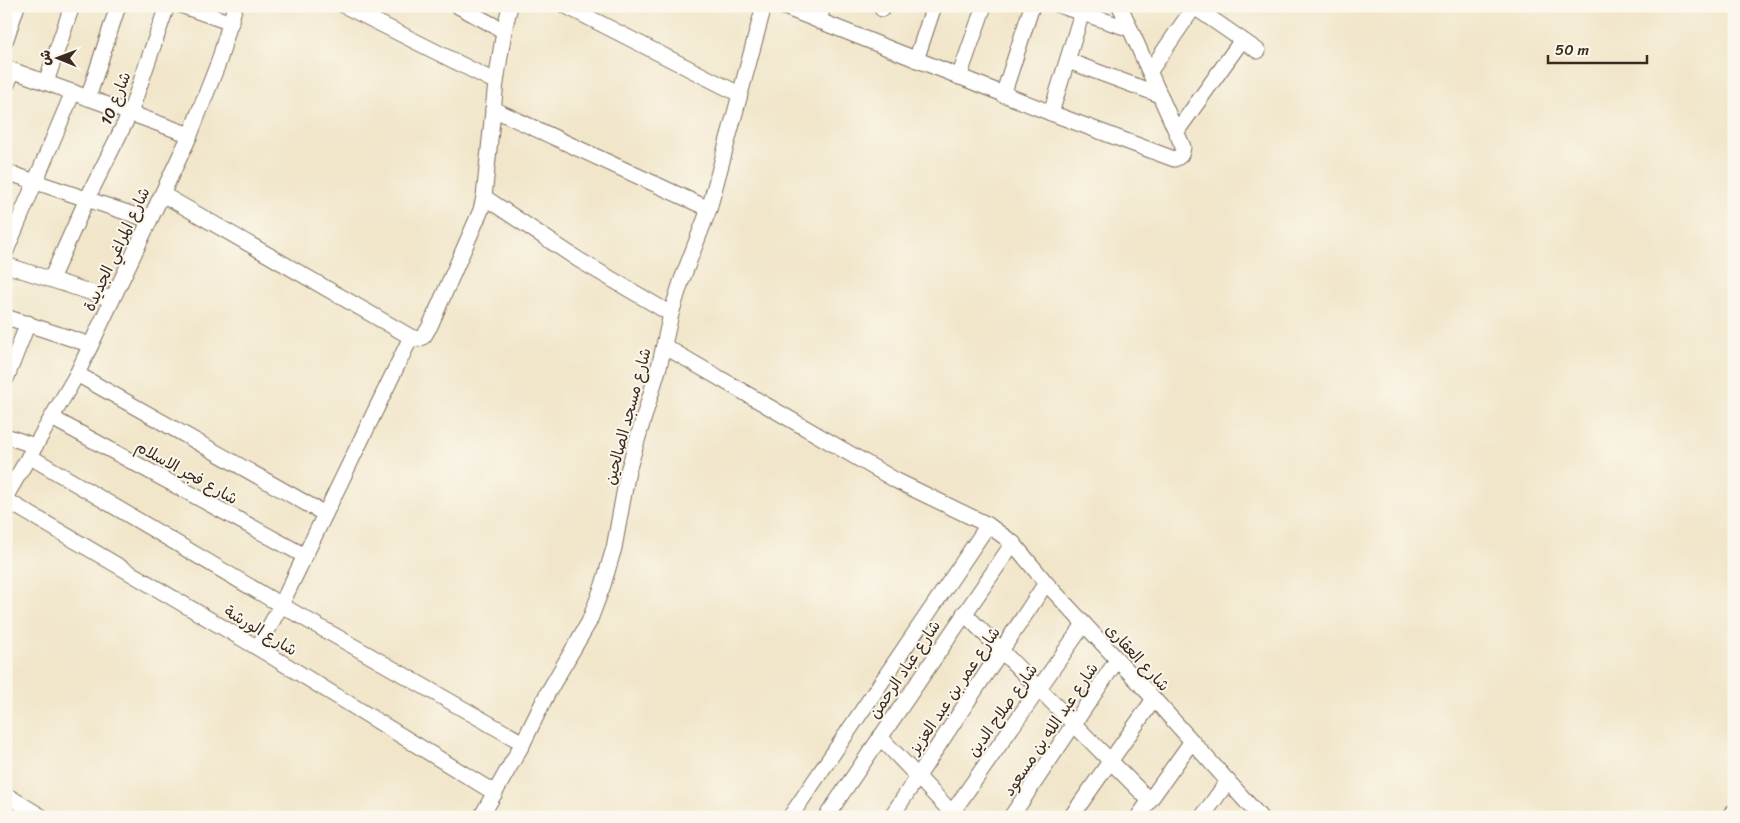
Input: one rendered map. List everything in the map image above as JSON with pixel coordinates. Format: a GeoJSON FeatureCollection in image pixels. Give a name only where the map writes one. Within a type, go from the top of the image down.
{"type":"FeatureCollection","features":[{"type":"Feature","properties":{"kind":"street"},"geometry":{"type":"LineString","coordinates":[[6,38],[17,6]]}},
{"type":"Feature","properties":{"kind":"street"},"geometry":{"type":"LineString","coordinates":[[46,82],[72,6]]}},
{"type":"Feature","properties":{"kind":"street"},"geometry":{"type":"LineString","coordinates":[[88,98],[118,6]]}},
{"type":"Feature","properties":{"kind":"street","name":"شارع 10"},"geometry":{"type":"LineString","coordinates":[[51,280],[87,199],[130,113],[167,6]]}},
{"type":"Feature","properties":{"kind":"street"},"geometry":{"type":"LineString","coordinates":[[183,6],[231,23]]}},
{"type":"Feature","properties":{"kind":"street","name":"شارع المراغي الجديدة"},"geometry":{"type":"LineString","coordinates":[[6,498],[76,374],[190,135],[219,61],[235,6]]}},
{"type":"Feature","properties":{"kind":"street"},"geometry":{"type":"LineString","coordinates":[[346,6],[496,82]]}},
{"type":"Feature","properties":{"kind":"street"},"geometry":{"type":"LineString","coordinates":[[458,6],[504,31]]}},
{"type":"Feature","properties":{"kind":"street"},"geometry":{"type":"LineString","coordinates":[[162,194],[411,337],[419,339],[427,332],[481,210],[496,82],[510,6]]}},
{"type":"Feature","properties":{"kind":"street"},"geometry":{"type":"LineString","coordinates":[[566,6],[739,94]]}},
{"type":"Feature","properties":{"kind":"street","name":"شارع مسجد الصالحين"},"geometry":{"type":"LineString","coordinates":[[481,817],[523,743],[547,694],[589,622],[603,585],[614,548],[628,471],[655,382],[671,314],[709,209],[764,6]]}},
{"type":"Feature","properties":{"kind":"street"},"geometry":{"type":"LineString","coordinates":[[782,6],[821,14],[916,60],[1003,95],[1174,159],[1179,158],[1183,147],[1130,29],[1125,9]]}},
{"type":"Feature","properties":{"kind":"street"},"geometry":{"type":"LineString","coordinates":[[916,60],[934,6]]}},
{"type":"Feature","properties":{"kind":"street"},"geometry":{"type":"LineString","coordinates":[[959,77],[984,6]]}},
{"type":"Feature","properties":{"kind":"street"},"geometry":{"type":"LineString","coordinates":[[1003,95],[1032,6]]}},
{"type":"Feature","properties":{"kind":"street"},"geometry":{"type":"LineString","coordinates":[[1061,6],[1083,10],[1130,29]]}},
{"type":"Feature","properties":{"kind":"street"},"geometry":{"type":"LineString","coordinates":[[1150,71],[1194,7],[1258,51]]}},
{"type":"Feature","properties":{"kind":"street"},"geometry":{"type":"LineString","coordinates":[[1051,113],[1083,10]]}},
{"type":"Feature","properties":{"kind":"street"},"geometry":{"type":"LineString","coordinates":[[1177,131],[1242,40]]}},
{"type":"Feature","properties":{"kind":"street"},"geometry":{"type":"LineString","coordinates":[[1068,61],[1160,95]]}},
{"type":"Feature","properties":{"kind":"street"},"geometry":{"type":"LineString","coordinates":[[6,86],[10,70],[190,135]]}},
{"type":"Feature","properties":{"kind":"street"},"geometry":{"type":"LineString","coordinates":[[6,251],[72,92]]}},
{"type":"Feature","properties":{"kind":"street"},"geometry":{"type":"LineString","coordinates":[[493,109],[709,209]]}},
{"type":"Feature","properties":{"kind":"street"},"geometry":{"type":"LineString","coordinates":[[6,172],[149,220]]}},
{"type":"Feature","properties":{"kind":"street"},"geometry":{"type":"LineString","coordinates":[[484,197],[579,260],[671,314]]}},
{"type":"Feature","properties":{"kind":"street"},"geometry":{"type":"LineString","coordinates":[[6,264],[111,299]]}},
{"type":"Feature","properties":{"kind":"street"},"geometry":{"type":"LineString","coordinates":[[6,317],[90,345]]}},
{"type":"Feature","properties":{"kind":"street"},"geometry":{"type":"LineString","coordinates":[[6,379],[28,323]]}},
{"type":"Feature","properties":{"kind":"street"},"geometry":{"type":"LineString","coordinates":[[258,648],[281,605],[411,337]]}},
{"type":"Feature","properties":{"kind":"street","name":"شارع العقارى"},"geometry":{"type":"LineString","coordinates":[[664,346],[898,481],[988,525],[1013,543],[1046,583],[1260,817]]}},
{"type":"Feature","properties":{"kind":"street"},"geometry":{"type":"LineString","coordinates":[[76,374],[325,514]]}},
{"type":"Feature","properties":{"kind":"street","name":"شارع فجر الاسلام"},"geometry":{"type":"LineString","coordinates":[[52,418],[305,556]]}},
{"type":"Feature","properties":{"kind":"street"},"geometry":{"type":"LineString","coordinates":[[6,436],[281,605],[523,743]]}},
{"type":"Feature","properties":{"kind":"street","name":"شارع الورشة"},"geometry":{"type":"LineString","coordinates":[[6,498],[258,648],[495,793]]}},
{"type":"Feature","properties":{"kind":"street"},"geometry":{"type":"LineString","coordinates":[[790,817],[988,525]]}},
{"type":"Feature","properties":{"kind":"street","name":"شارع عباد الرحمن"},"geometry":{"type":"LineString","coordinates":[[826,817],[1013,543]]}},
{"type":"Feature","properties":{"kind":"street","name":"شارع عمر بن عبد العزيز"},"geometry":{"type":"LineString","coordinates":[[891,817],[1046,583]]}},
{"type":"Feature","properties":{"kind":"street"},"geometry":{"type":"LineString","coordinates":[[964,613],[1149,800]]}},
{"type":"Feature","properties":{"kind":"street","name":"شارع صلاح الدين"},"geometry":{"type":"LineString","coordinates":[[952,815],[1084,624]]}},
{"type":"Feature","properties":{"kind":"street","name":"شارع عبد الله بن مسعود"},"geometry":{"type":"LineString","coordinates":[[1011,817],[1117,660]]}},
{"type":"Feature","properties":{"kind":"street"},"geometry":{"type":"LineString","coordinates":[[1072,817],[1154,699]]}},
{"type":"Feature","properties":{"kind":"street"},"geometry":{"type":"LineString","coordinates":[[880,737],[952,815]]}},
{"type":"Feature","properties":{"kind":"street"},"geometry":{"type":"LineString","coordinates":[[1138,817],[1192,741]]}},
{"type":"Feature","properties":{"kind":"street"},"geometry":{"type":"LineString","coordinates":[[1202,817],[1228,781]]}},
{"type":"Feature","properties":{"kind":"street"},"geometry":{"type":"LineString","coordinates":[[6,795],[42,817]]}}]}
